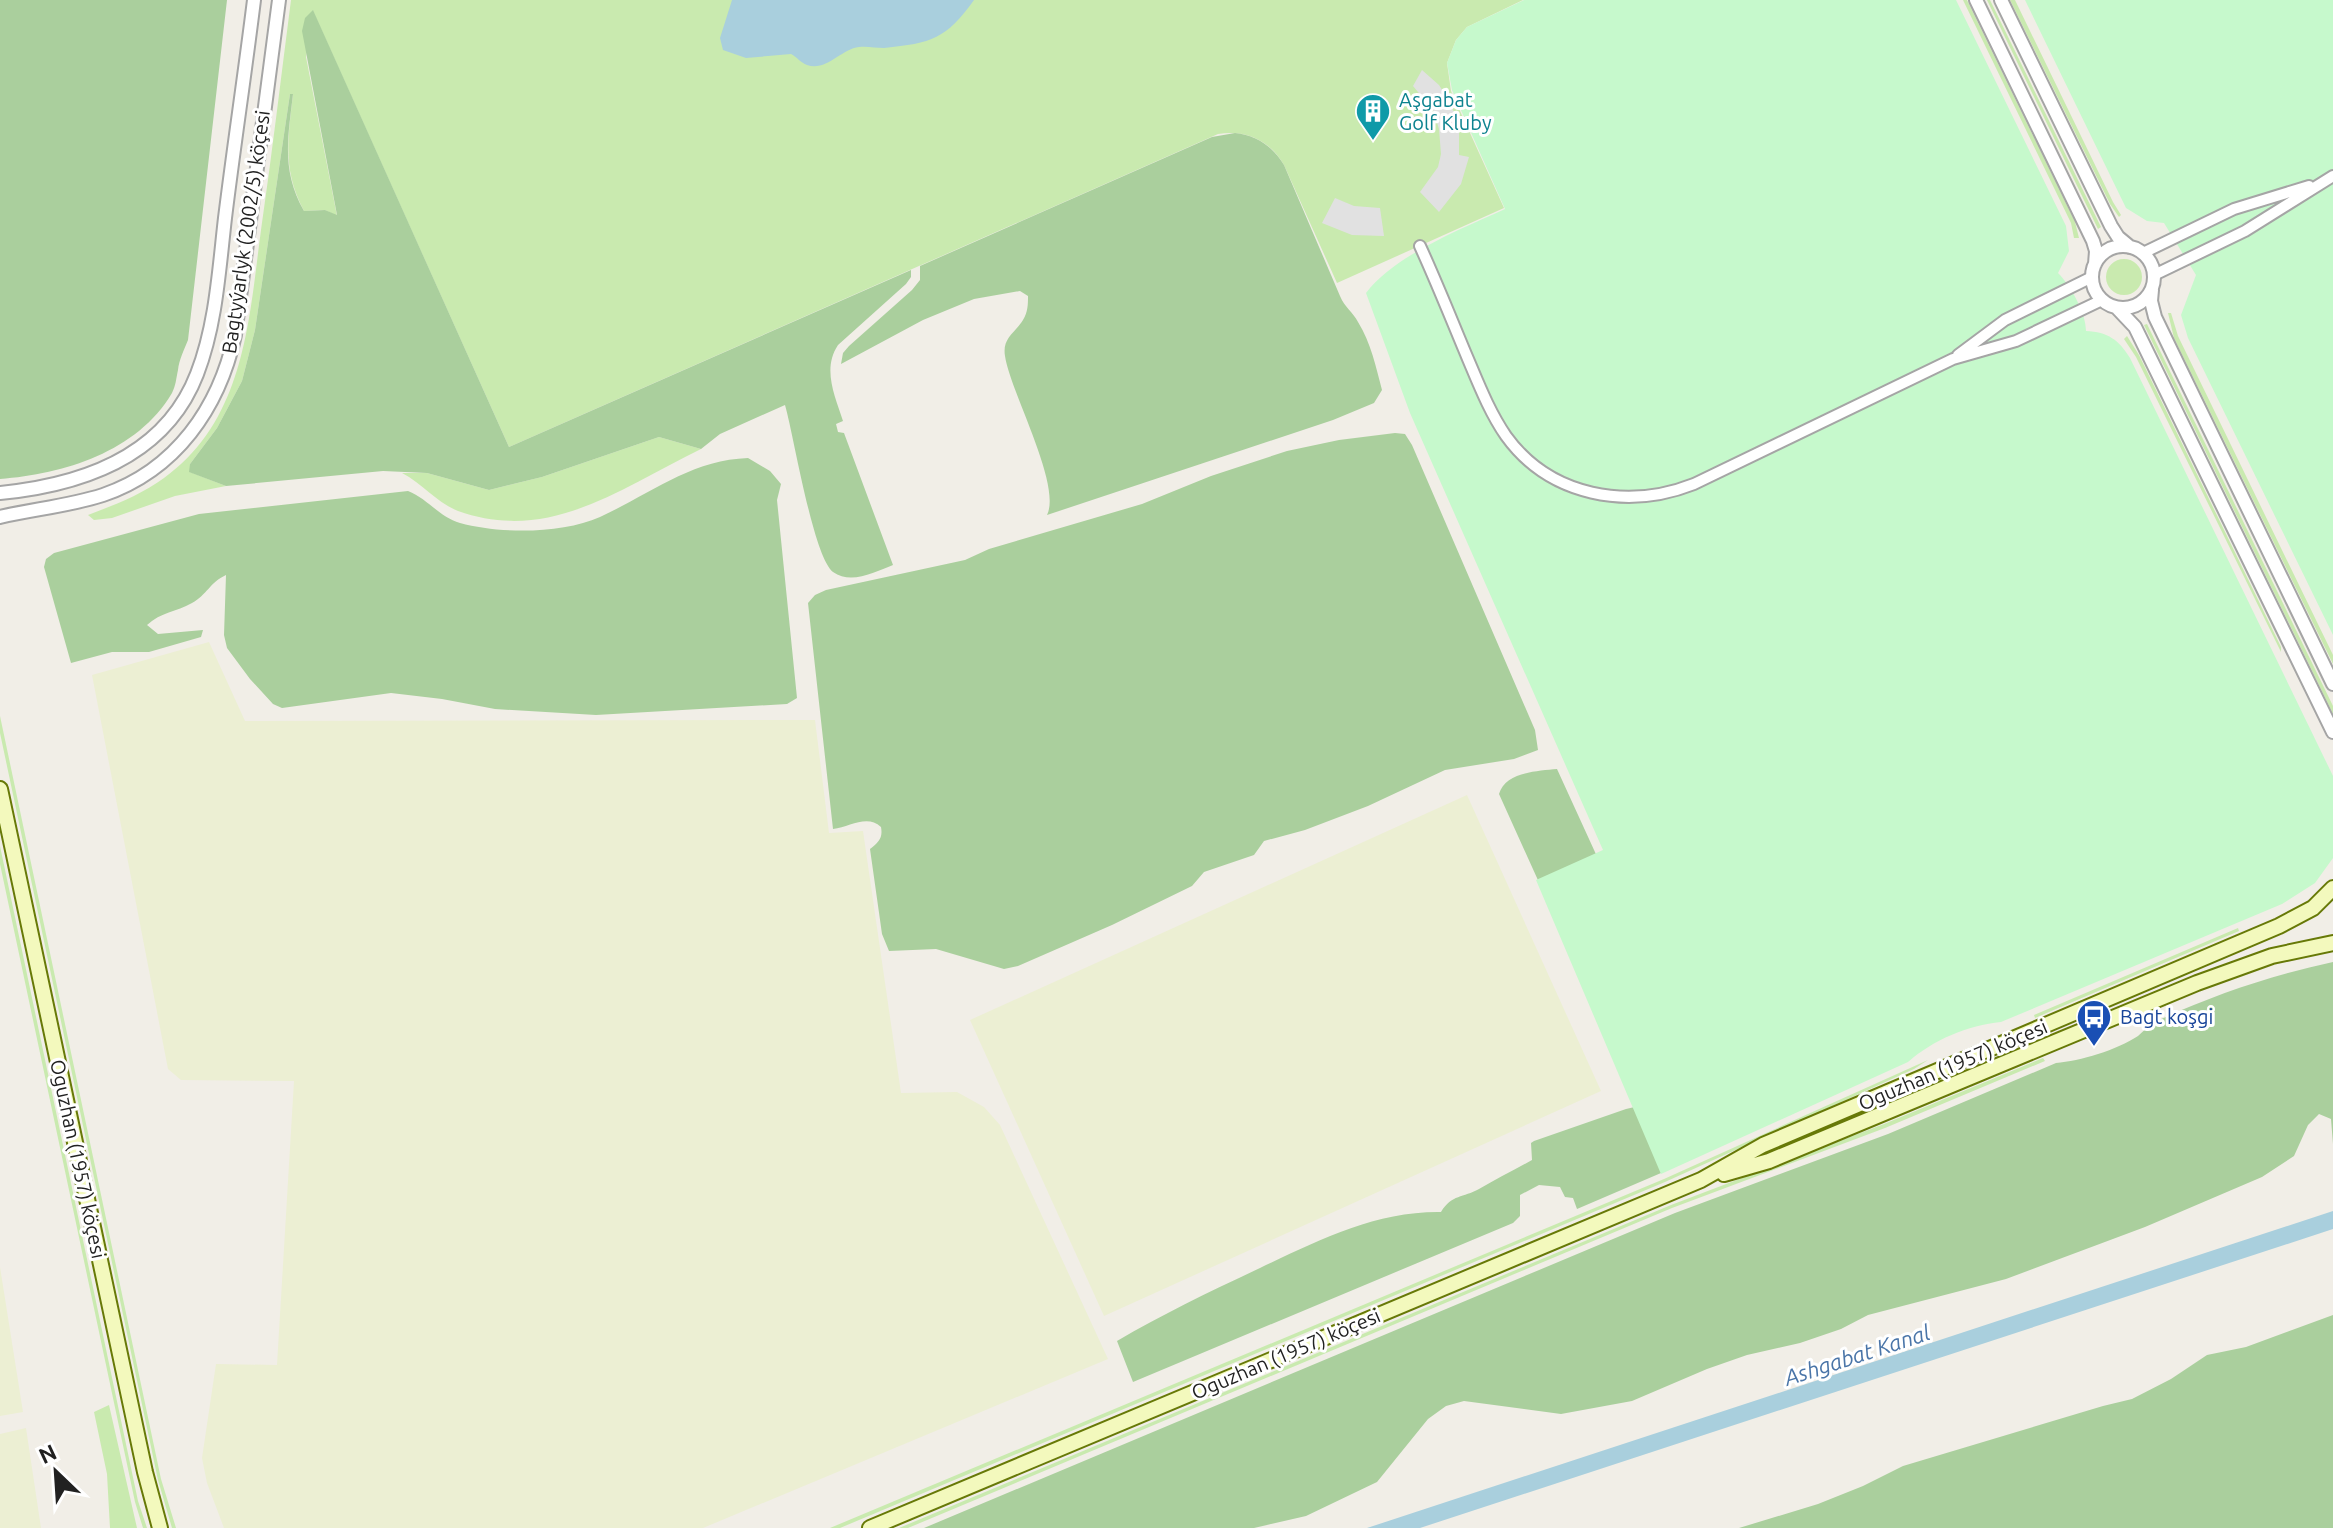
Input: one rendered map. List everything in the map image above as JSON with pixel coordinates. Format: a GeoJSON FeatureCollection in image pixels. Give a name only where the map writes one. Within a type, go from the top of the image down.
{"type":"FeatureCollection","features":[{"type":"Feature","properties":{"kind":"main road","name":"Oguzhan (1957) köçesi"},"geometry":{"type":"LineString","coordinates":[[0,789],[141,1456],[160,1528]]}},
{"type":"Feature","properties":{"kind":"main road","name":"Oguzhan (1957) köçesi"},"geometry":{"type":"LineString","coordinates":[[870,1528],[1701,1180],[1763,1145],[2279,926],[2313,908],[2333,888]]}},
{"type":"Feature","properties":{"kind":"main road","name":"Oguzhan (1957) köçesi"},"geometry":{"type":"LineString","coordinates":[[1701,1180],[1769,1161],[2197,983],[2272,956],[2333,943]]}},
{"type":"Feature","properties":{"kind":"street","name":"Bagtyýarlyk (2002/5) köçesi"},"geometry":{"type":"LineString","coordinates":[[0,493],[59,484],[117,463],[159,433],[177,413],[191,390],[202,359],[217,292],[254,0]]}},
{"type":"Feature","properties":{"kind":"street","name":"Bagtyýarlyk (2002/5) köçesi"},"geometry":{"type":"LineString","coordinates":[[0,517],[91,498],[139,478],[178,448],[210,406],[222,380],[235,335],[279,0]]}},
{"type":"Feature","properties":{"kind":"street"},"geometry":{"type":"LineString","coordinates":[[1976,0],[2093,241],[2096,251],[2095,291],[2135,327],[2333,732]]}},
{"type":"Feature","properties":{"kind":"street"},"geometry":{"type":"LineString","coordinates":[[2001,0],[2111,226],[2118,237],[2143,253],[2151,263],[2154,275],[2151,301],[2155,317],[2333,684]]}},
{"type":"Feature","properties":{"kind":"street"},"geometry":{"type":"LineString","coordinates":[[2154,275],[2245,231],[2333,176]]}},
{"type":"Feature","properties":{"kind":"street"},"geometry":{"type":"LineString","coordinates":[[2143,253],[2234,209],[2322,182]]}},
{"type":"Feature","properties":{"kind":"street"},"geometry":{"type":"LineString","coordinates":[[1420,246],[1475,375],[1506,435],[1538,468],[1561,482],[1596,494],[1642,498],[1680,489],[1953,359],[2016,341],[2102,300]]}},
{"type":"Feature","properties":{"kind":"street"},"geometry":{"type":"LineString","coordinates":[[1953,359],[2005,320],[2094,271],[2110,249],[2130,247]]}},
{"type":"Feature","properties":{"kind":"street"},"geometry":{"type":"LineString","coordinates":[[2117,308],[2137,305],[2152,290]]}},
{"type":"Feature","properties":{"kind":"green space"},"geometry":{"type":"Polygon","coordinates":[[[0,0],[227,0],[188,340],[172,393],[139,431],[97,456],[49,472],[0,479],[0,0]]]}},
{"type":"Feature","properties":{"kind":"green space"},"geometry":{"type":"Polygon","coordinates":[[[291,0],[1523,0],[1467,27],[1456,40],[1447,63],[1451,91],[1504,208],[1337,283],[1284,165],[1272,149],[1248,135],[1218,134],[509,447],[313,11],[306,57],[337,216],[325,210],[304,211],[297,196],[288,154],[293,94],[290,94],[255,330],[242,381],[217,428],[190,464],[190,472],[226,486],[175,496],[112,518],[94,520],[88,515],[146,490],[191,454],[212,427],[227,398],[238,366],[252,298],[291,0]]]}},
{"type":"Feature","properties":{"kind":"green space"},"geometry":{"type":"Polygon","coordinates":[[[1524,0],[1956,0],[2066,226],[2069,251],[2058,273],[2077,300],[2086,331],[2112,338],[2130,358],[2333,776],[2333,858],[2315,883],[2282,904],[2001,1022],[1976,1026],[1952,1035],[1908,1062],[1661,1174],[1536,880],[1603,850],[1410,413],[1366,293],[1378,279],[1411,255],[1505,209],[1452,90],[1447,63],[1456,40],[1467,27],[1524,0]]]}},
{"type":"Feature","properties":{"kind":"green space"},"geometry":{"type":"Polygon","coordinates":[[[1963,0],[1967,0],[2075,222],[2079,238],[2074,238],[2071,223],[1963,0]]]}},
{"type":"Feature","properties":{"kind":"green space"},"geometry":{"type":"Polygon","coordinates":[[[1987,0],[1990,0],[2101,227],[2098,229],[1987,0]]]}},
{"type":"Feature","properties":{"kind":"green space"},"geometry":{"type":"Polygon","coordinates":[[[2010,0],[2015,0],[2121,215],[2119,217],[2110,204],[2010,0]]]}},
{"type":"Feature","properties":{"kind":"green space"},"geometry":{"type":"Polygon","coordinates":[[[2025,0],[2333,0],[2333,635],[2188,338],[2181,315],[2196,275],[2164,223],[2147,221],[2126,208],[2025,0]]]}},
{"type":"Feature","properties":{"kind":"green space"},"geometry":{"type":"Polygon","coordinates":[[[313,10],[509,447],[911,270],[906,284],[838,345],[830,373],[843,421],[836,424],[838,432],[844,433],[893,565],[863,576],[847,577],[833,572],[826,562],[811,520],[785,405],[720,434],[701,449],[659,437],[542,477],[489,490],[427,473],[383,471],[226,486],[189,472],[190,464],[217,428],[242,381],[255,330],[290,94],[293,94],[288,154],[297,196],[304,211],[325,210],[337,215],[302,31],[305,18],[313,10]]]}},
{"type":"Feature","properties":{"kind":"green space"},"geometry":{"type":"Polygon","coordinates":[[[1235,133],[1264,143],[1284,165],[1340,296],[1363,330],[1370,347],[1382,390],[1374,403],[1333,420],[1047,515],[1050,501],[1042,461],[1005,356],[1007,340],[1026,314],[1028,296],[1020,291],[974,299],[923,320],[841,364],[843,353],[849,346],[912,290],[920,280],[920,266],[1212,137],[1235,133]]]}},
{"type":"Feature","properties":{"kind":"green space"},"geometry":{"type":"Polygon","coordinates":[[[2124,259],[2137,264],[2142,277],[2137,290],[2124,295],[2111,290],[2106,277],[2111,264],[2124,259]]]}},
{"type":"Feature","properties":{"kind":"green space"},"geometry":{"type":"Polygon","coordinates":[[[2168,313],[2171,313],[2178,336],[2333,655],[2333,664],[2174,338],[2168,313]]]}},
{"type":"Feature","properties":{"kind":"green space"},"geometry":{"type":"Polygon","coordinates":[[[2147,324],[2333,706],[2333,714],[2144,325],[2147,324]]]}},
{"type":"Feature","properties":{"kind":"green space"},"geometry":{"type":"Polygon","coordinates":[[[2127,336],[2139,355],[2281,652],[2136,357],[2124,339],[2127,336]]]}},
{"type":"Feature","properties":{"kind":"green space"},"geometry":{"type":"Polygon","coordinates":[[[1395,433],[1405,434],[1412,445],[1535,730],[1538,750],[1514,759],[1445,770],[1368,806],[1305,830],[1264,841],[1254,855],[1204,872],[1192,886],[1018,966],[1004,969],[936,949],[889,951],[882,934],[870,849],[880,840],[881,827],[864,821],[833,829],[808,603],[815,595],[965,560],[989,549],[1142,504],[1211,476],[1287,451],[1395,433]]]}},
{"type":"Feature","properties":{"kind":"green space"},"geometry":{"type":"Polygon","coordinates":[[[659,437],[701,449],[585,507],[524,521],[492,519],[458,511],[402,473],[427,473],[489,490],[542,477],[659,437]]]}},
{"type":"Feature","properties":{"kind":"green space"},"geometry":{"type":"Polygon","coordinates":[[[748,458],[770,471],[781,484],[777,500],[797,698],[787,704],[596,715],[495,709],[391,693],[282,708],[273,704],[250,679],[227,648],[224,635],[226,575],[197,600],[147,625],[158,634],[203,630],[201,637],[149,652],[112,652],[71,663],[44,567],[46,559],[54,553],[199,514],[408,491],[453,520],[476,527],[531,530],[568,527],[600,517],[689,471],[727,460],[748,458]]]}},
{"type":"Feature","properties":{"kind":"green space"},"geometry":{"type":"Polygon","coordinates":[[[209,642],[245,721],[815,720],[829,833],[863,831],[901,1093],[957,1092],[984,1107],[1000,1125],[1108,1359],[703,1528],[224,1528],[207,1483],[202,1458],[216,1364],[277,1365],[294,1081],[181,1080],[168,1069],[92,675],[209,642]]]}},
{"type":"Feature","properties":{"kind":"green space"},"geometry":{"type":"Polygon","coordinates":[[[0,716],[161,1479],[176,1528],[172,1528],[158,1480],[0,733],[0,716]]]}},
{"type":"Feature","properties":{"kind":"green space"},"geometry":{"type":"Polygon","coordinates":[[[1557,769],[1648,968],[1594,1004],[1499,794],[1502,787],[1515,777],[1557,769]]]}},
{"type":"Feature","properties":{"kind":"green space"},"geometry":{"type":"Polygon","coordinates":[[[1467,795],[1601,1091],[1104,1316],[970,1020],[1467,795]]]}},
{"type":"Feature","properties":{"kind":"green space"},"geometry":{"type":"Polygon","coordinates":[[[0,846],[138,1501],[147,1528],[143,1528],[135,1502],[0,864],[0,846]]]}},
{"type":"Feature","properties":{"kind":"green space"},"geometry":{"type":"Polygon","coordinates":[[[2238,928],[2239,931],[2035,1018],[2034,1015],[2238,928]]]}},
{"type":"Feature","properties":{"kind":"green space"},"geometry":{"type":"Polygon","coordinates":[[[2333,962],[2333,1144],[2331,1119],[2319,1114],[2308,1125],[2294,1156],[2262,1177],[2145,1227],[2006,1279],[1868,1315],[1841,1329],[1800,1343],[1747,1355],[1632,1401],[1561,1414],[1464,1401],[1446,1406],[1428,1419],[1377,1482],[1306,1516],[1254,1528],[924,1528],[1675,1213],[1888,1134],[2056,1063],[2109,1050],[2138,1036],[2157,1021],[2221,994],[2333,962]]]}},
{"type":"Feature","properties":{"kind":"green space"},"geometry":{"type":"Polygon","coordinates":[[[2043,1058],[2045,1061],[1885,1128],[1672,1208],[908,1528],[899,1528],[1671,1205],[1884,1124],[2043,1058]]]}},
{"type":"Feature","properties":{"kind":"green space"},"geometry":{"type":"Polygon","coordinates":[[[1928,1060],[1665,1182],[840,1528],[830,1528],[1664,1179],[1928,1060]]]}},
{"type":"Feature","properties":{"kind":"green space"},"geometry":{"type":"Polygon","coordinates":[[[1652,1103],[1661,1173],[1577,1209],[1573,1198],[1565,1197],[1560,1187],[1539,1185],[1520,1195],[1520,1216],[1513,1223],[1133,1382],[1117,1341],[1152,1321],[1325,1238],[1370,1222],[1441,1212],[1454,1199],[1532,1160],[1531,1143],[1534,1141],[1652,1103]]]}},
{"type":"Feature","properties":{"kind":"green space"},"geometry":{"type":"Polygon","coordinates":[[[0,1267],[23,1412],[0,1416],[0,1267]]]}},
{"type":"Feature","properties":{"kind":"green space"},"geometry":{"type":"Polygon","coordinates":[[[2333,1315],[2333,1528],[1739,1528],[1818,1504],[1903,1466],[2132,1399],[2171,1379],[2207,1355],[2246,1347],[2333,1315]]]}},
{"type":"Feature","properties":{"kind":"green space"},"geometry":{"type":"Polygon","coordinates":[[[109,1405],[137,1528],[110,1528],[107,1474],[94,1412],[109,1405]]]}},
{"type":"Feature","properties":{"kind":"green space"},"geometry":{"type":"Polygon","coordinates":[[[26,1428],[41,1528],[0,1528],[0,1434],[26,1428]]]}},
{"type":"Feature","properties":{"kind":"shaded area"},"geometry":{"type":"Polygon","coordinates":[[[1422,70],[1439,85],[1450,102],[1459,126],[1459,155],[1469,157],[1461,184],[1439,212],[1420,192],[1438,167],[1441,154],[1439,129],[1433,110],[1413,86],[1422,70]]]}},
{"type":"Feature","properties":{"kind":"shaded area"},"geometry":{"type":"Polygon","coordinates":[[[1335,198],[1354,206],[1380,208],[1384,236],[1352,235],[1322,223],[1335,198]]]}},
{"type":"Feature","properties":{"kind":"water"},"geometry":{"type":"Polygon","coordinates":[[[732,0],[974,0],[955,23],[936,37],[900,46],[859,47],[814,66],[791,54],[746,58],[723,50],[720,38],[732,0]]]}},
{"type":"Feature","properties":{"kind":"water"},"geometry":{"type":"Polygon","coordinates":[[[2333,1211],[2333,1229],[1420,1528],[1367,1528],[2333,1211]]]}},
{"type":"Feature","properties":{"kind":"place","name":"Aşgabat Golf Kluby"},"geometry":{"type":"Point","coordinates":[1373,142]}},
{"type":"Feature","properties":{"kind":"place","name":"Bagt koşgi"},"geometry":{"type":"Point","coordinates":[2094,1048]}},
{"type":"Feature","properties":{"kind":"water label","name":"Ashgabat Kanal"},"geometry":{"type":"Point","coordinates":[1857,1355]}}]}
